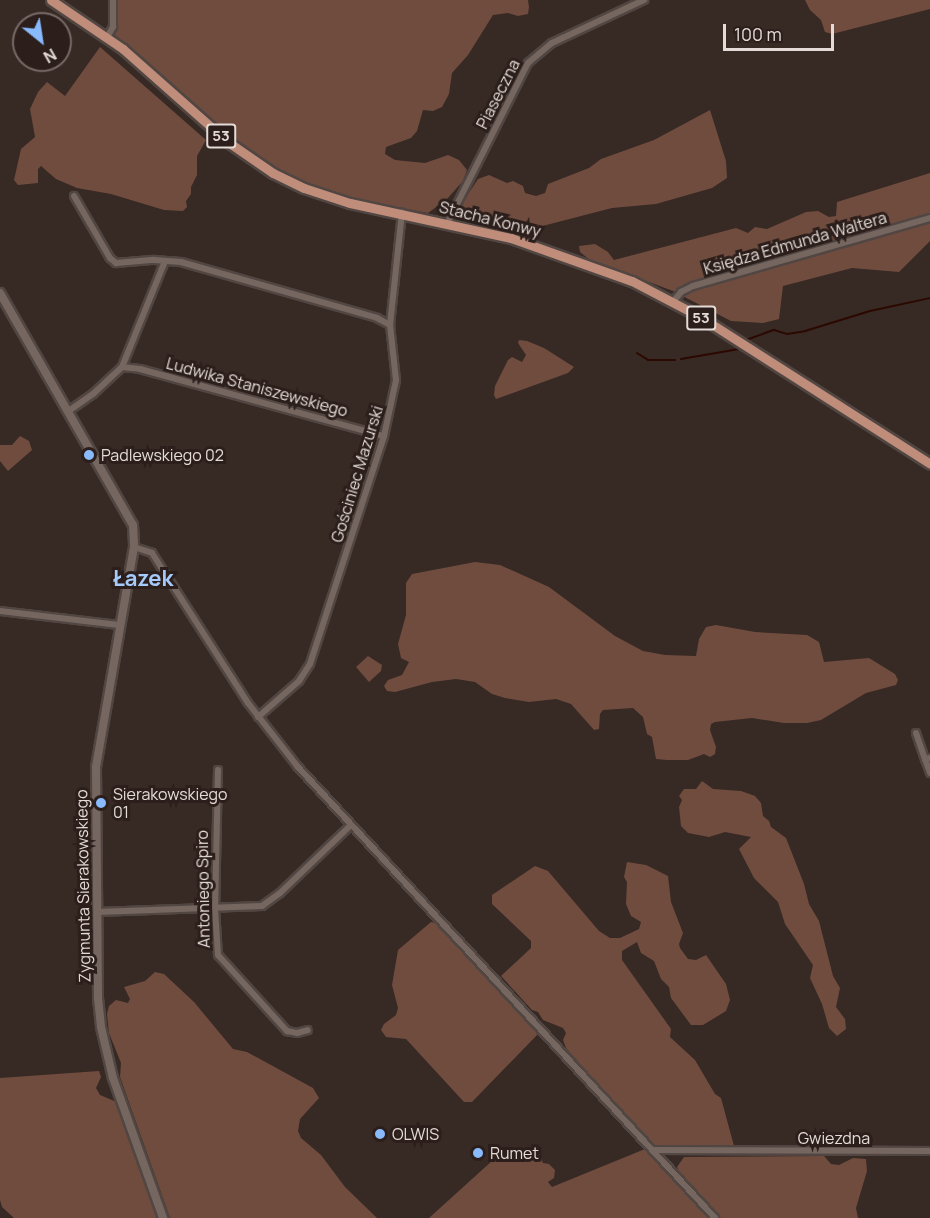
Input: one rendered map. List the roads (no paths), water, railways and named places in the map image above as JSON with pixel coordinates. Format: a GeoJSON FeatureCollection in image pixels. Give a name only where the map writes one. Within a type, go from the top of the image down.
{"type":"FeatureCollection","features":[{"type":"Feature","properties":{"kind":"main road","name":"Stacha Konwy"},"geometry":{"type":"LineString","coordinates":[[51,0],[107,37],[228,142],[267,170],[324,195],[448,222],[510,238],[585,262],[673,302],[930,464]]}},
{"type":"Feature","properties":{"kind":"street"},"geometry":{"type":"LineString","coordinates":[[107,37],[113,27],[113,0]]}},
{"type":"Feature","properties":{"kind":"street","name":"Piaseczna"},"geometry":{"type":"LineString","coordinates":[[448,222],[528,63],[552,43],[644,0]]}},
{"type":"Feature","properties":{"kind":"street"},"geometry":{"type":"LineString","coordinates":[[74,196],[112,261],[124,264],[181,262],[377,318],[390,326]]}},
{"type":"Feature","properties":{"kind":"street","name":"Gościniec Mazurski"},"geometry":{"type":"LineString","coordinates":[[258,717],[299,681],[310,664],[384,436],[396,380],[390,326],[402,213]]}},
{"type":"Feature","properties":{"kind":"street","name":"Księdza Edmunda Waltera"},"geometry":{"type":"LineString","coordinates":[[673,302],[681,292],[693,286],[930,218]]}},
{"type":"Feature","properties":{"kind":"street"},"geometry":{"type":"LineString","coordinates":[[70,411],[122,367],[165,261]]}},
{"type":"Feature","properties":{"kind":"street","name":"Zygmunta Sierakowskiego"},"geometry":{"type":"LineString","coordinates":[[0,293],[70,411],[129,514],[133,525],[134,548],[96,767],[98,998],[107,1057],[163,1218]]}},
{"type":"Feature","properties":{"kind":"street","name":"Ludwika Staniszewskiego"},"geometry":{"type":"LineString","coordinates":[[122,367],[140,369],[384,436]]}},
{"type":"Feature","properties":{"kind":"street"},"geometry":{"type":"LineString","coordinates":[[134,548],[152,554],[258,717],[298,767],[714,1218]]}},
{"type":"Feature","properties":{"kind":"street"},"geometry":{"type":"LineString","coordinates":[[0,611],[120,625]]}},
{"type":"Feature","properties":{"kind":"street"},"geometry":{"type":"LineString","coordinates":[[916,733],[928,759],[930,773]]}},
{"type":"Feature","properties":{"kind":"street","name":"Antoniego Spiro"},"geometry":{"type":"LineString","coordinates":[[218,770],[216,949],[223,963],[287,1031],[297,1033],[308,1029]]}},
{"type":"Feature","properties":{"kind":"street"},"geometry":{"type":"LineString","coordinates":[[97,912],[252,908],[267,904],[351,825]]}},
{"type":"Feature","properties":{"kind":"street","name":"Gwiezdna"},"geometry":{"type":"LineString","coordinates":[[652,1150],[930,1150]]}},
{"type":"Feature","properties":{"kind":"waterway"},"geometry":{"type":"LineString","coordinates":[[746,340],[774,330],[787,334],[805,331],[870,311],[930,298]]}},
{"type":"Feature","properties":{"kind":"waterway"},"geometry":{"type":"LineString","coordinates":[[681,359],[739,349]]}},
{"type":"Feature","properties":{"kind":"waterway"},"geometry":{"type":"LineString","coordinates":[[637,353],[648,360],[675,360]]}},
{"type":"Feature","properties":{"kind":"place","name":"Padlewskiego 02"},"geometry":{"type":"Point","coordinates":[89,455]}},
{"type":"Feature","properties":{"kind":"place","name":"Sierakowskiego 01"},"geometry":{"type":"Point","coordinates":[101,803]}},
{"type":"Feature","properties":{"kind":"place","name":"OLWIS"},"geometry":{"type":"Point","coordinates":[380,1134]}},
{"type":"Feature","properties":{"kind":"place","name":"Rumet"},"geometry":{"type":"Point","coordinates":[478,1153]}},
{"type":"Feature","properties":{"kind":"district","name":"Łazek"},"geometry":{"type":"Point","coordinates":[143,579]}}]}
